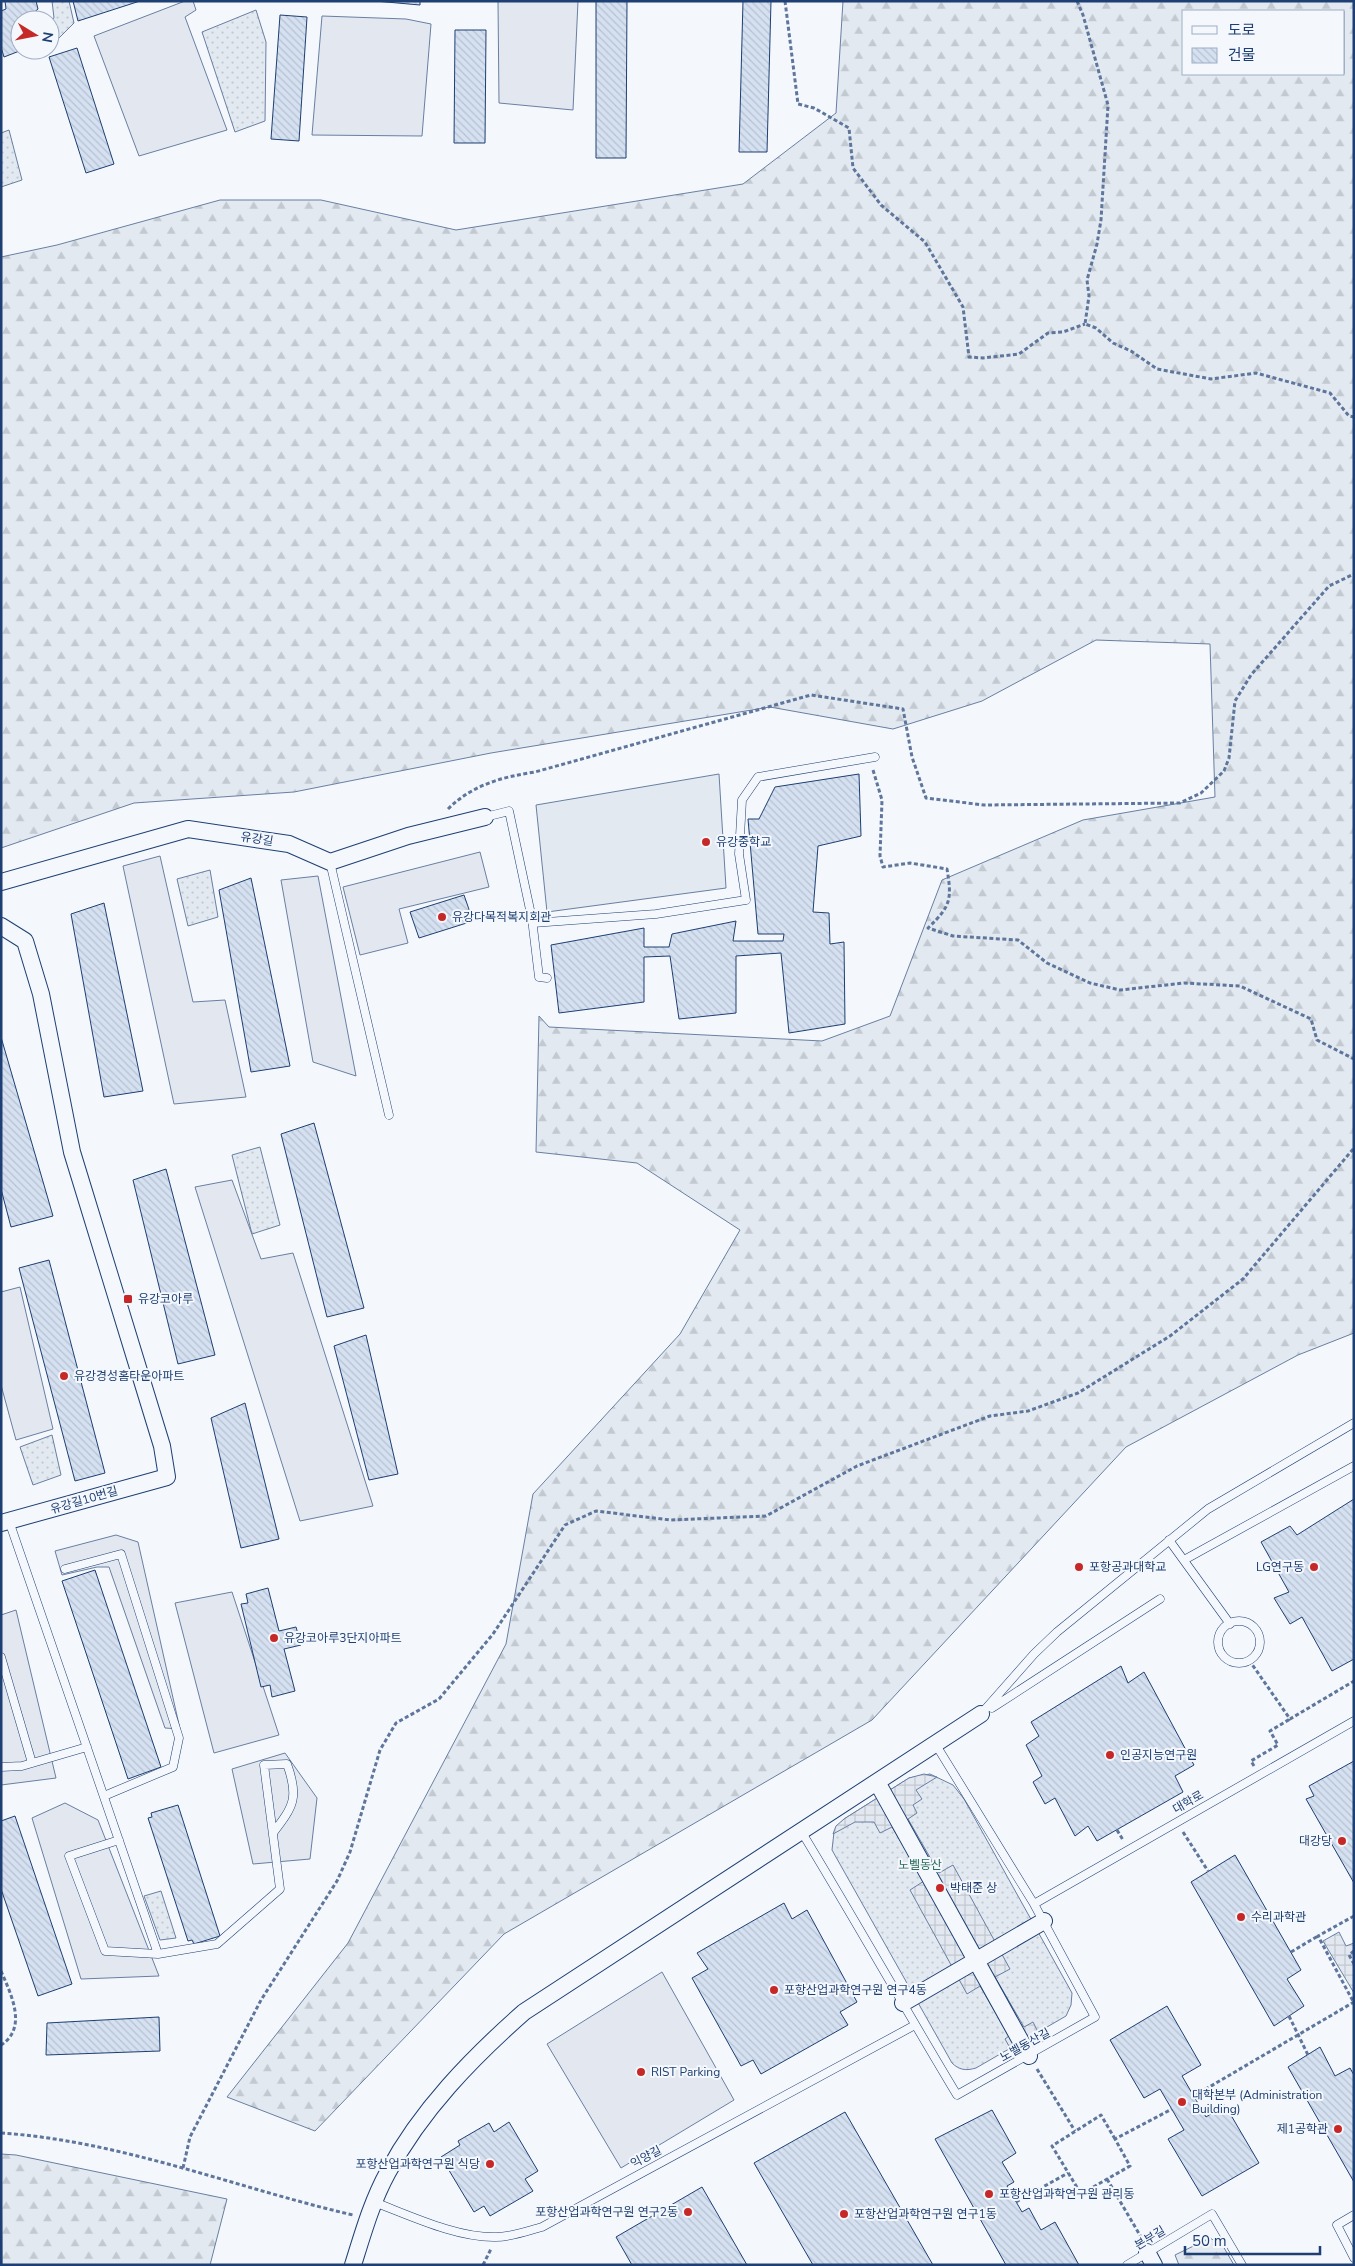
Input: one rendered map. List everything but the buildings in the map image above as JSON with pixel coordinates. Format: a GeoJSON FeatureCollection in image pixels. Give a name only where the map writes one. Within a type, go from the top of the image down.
{"type":"FeatureCollection","features":[{"type":"Feature","properties":{"kind":"street"},"geometry":{"type":"LineString","coordinates":[[330,862],[424,832],[485,817]]}},
{"type":"Feature","properties":{"kind":"street","name":"유강길"},"geometry":{"type":"LineString","coordinates":[[1,882],[188,829],[289,844],[330,862]]}},
{"type":"Feature","properties":{"kind":"street","name":"유강길10번길"},"geometry":{"type":"LineString","coordinates":[[1,926],[25,941],[41,994],[72,1152],[162,1446],[167,1477],[5,1522]]}},
{"type":"Feature","properties":{"kind":"street"},"geometry":{"type":"LineString","coordinates":[[353,2265],[374,2202],[388,2171],[435,2102],[479,2054],[524,2012],[981,1714]]}},
{"type":"Feature","properties":{"kind":"street"},"geometry":{"type":"LineString","coordinates":[[877,1782],[1029,2056]]}},
{"type":"Feature","properties":{"kind":"street"},"geometry":{"type":"LineString","coordinates":[[903,2004],[1044,1922]]}},
{"type":"Feature","properties":{"kind":"lane"},"geometry":{"type":"LineString","coordinates":[[533,923],[656,914],[746,900],[739,854],[742,800],[758,777],[872,757]]}},
{"type":"Feature","properties":{"kind":"lane"},"geometry":{"type":"LineString","coordinates":[[485,817],[509,811],[533,923],[539,977],[546,978]]}},
{"type":"Feature","properties":{"kind":"lane"},"geometry":{"type":"LineString","coordinates":[[330,862],[389,1115]]}},
{"type":"Feature","properties":{"kind":"lane"},"geometry":{"type":"LineString","coordinates":[[981,1714],[1034,1654],[1057,1632],[1208,1509],[1354,1424]]}},
{"type":"Feature","properties":{"kind":"lane"},"geometry":{"type":"LineString","coordinates":[[1184,1560],[1354,1466]]}},
{"type":"Feature","properties":{"kind":"lane"},"geometry":{"type":"LineString","coordinates":[[5,1522],[87,1747],[158,1954]]}},
{"type":"Feature","properties":{"kind":"lane"},"geometry":{"type":"LineString","coordinates":[[1169,1540],[1230,1624]]}},
{"type":"Feature","properties":{"kind":"lane"},"geometry":{"type":"LineString","coordinates":[[65,1569],[121,1554],[179,1738],[173,1767],[104,1796]]}},
{"type":"Feature","properties":{"kind":"lane"},"geometry":{"type":"LineString","coordinates":[[981,1714],[1160,1599]]}},
{"type":"Feature","properties":{"kind":"lane"},"geometry":{"type":"LineString","coordinates":[[1242,1622],[1253,1628],[1259,1639],[1257,1651],[1249,1660],[1243,1663],[1230,1661],[1220,1652],[1218,1639],[1224,1627],[1230,1624],[1242,1622]]}},
{"type":"Feature","properties":{"kind":"lane"},"geometry":{"type":"LineString","coordinates":[[1,1657],[32,1763]]}},
{"type":"Feature","properties":{"kind":"lane","name":"대학로"},"geometry":{"type":"LineString","coordinates":[[1034,1904],[1354,1721]]}},
{"type":"Feature","properties":{"kind":"lane","name":"노벨동산길"},"geometry":{"type":"LineString","coordinates":[[801,1831],[867,1938],[915,2025],[957,2094],[1029,2056],[1095,2017],[1034,1904],[936,1745]]}},
{"type":"Feature","properties":{"kind":"lane"},"geometry":{"type":"LineString","coordinates":[[1,1767],[32,1763],[87,1747]]}},
{"type":"Feature","properties":{"kind":"lane"},"geometry":{"type":"LineString","coordinates":[[119,1840],[69,1856],[104,1951],[158,1954],[217,1944],[280,1889],[264,1765],[287,1764],[295,1786],[290,1811],[273,1833]]}},
{"type":"Feature","properties":{"kind":"lane","name":"익양길"},"geometry":{"type":"LineString","coordinates":[[374,2202],[442,2227],[478,2236],[497,2237],[542,2227],[915,2025]]}},
{"type":"Feature","properties":{"kind":"lane","name":"본부길"},"geometry":{"type":"LineString","coordinates":[[1127,2265],[1151,2259],[1212,2214],[1242,2265]]}},
{"type":"Feature","properties":{"kind":"lane"},"geometry":{"type":"LineString","coordinates":[[1354,2215],[1337,2225],[1354,2258]]}},
{"type":"Feature","properties":{"kind":"path"},"geometry":{"type":"LineString","coordinates":[[785,1],[798,104],[814,108],[849,128],[853,168],[880,205],[925,242],[963,307],[969,357],[983,358],[1019,354],[1048,333],[1063,332],[1085,324],[1096,328],[1113,343],[1131,350],[1157,369],[1211,379],[1256,374],[1330,393],[1349,416],[1354,417]]}},
{"type":"Feature","properties":{"kind":"path"},"geometry":{"type":"LineString","coordinates":[[1077,1],[1091,42],[1108,105],[1100,220],[1097,244],[1087,280],[1089,296],[1085,324]]}},
{"type":"Feature","properties":{"kind":"path"},"geometry":{"type":"LineString","coordinates":[[424,832],[461,796],[507,776],[535,772],[811,695],[903,709],[912,757],[926,798],[984,805],[1180,803],[1200,793],[1224,771],[1229,758],[1235,701],[1251,675],[1329,586],[1354,574]]}},
{"type":"Feature","properties":{"kind":"path"},"geometry":{"type":"LineString","coordinates":[[872,757],[882,800],[880,856],[883,867],[910,863],[947,869],[951,894],[942,915],[928,928],[953,936],[1018,940],[1047,963],[1090,983],[1120,990],[1184,983],[1240,986],[1311,1018],[1317,1040],[1354,1059]]}},
{"type":"Feature","properties":{"kind":"path"},"geometry":{"type":"LineString","coordinates":[[183,2168],[190,2137],[261,2000],[337,1881],[350,1852],[380,1750],[396,1722],[439,1699],[493,1634],[565,1525],[596,1511],[621,1512],[670,1520],[766,1516],[857,1466],[990,1416],[1028,1411],[1078,1393],[1170,1336],[1243,1279],[1354,1148]]}},
{"type":"Feature","properties":{"kind":"path"},"geometry":{"type":"LineString","coordinates":[[1249,1660],[1290,1718]]}},
{"type":"Feature","properties":{"kind":"path"},"geometry":{"type":"LineString","coordinates":[[1260,1775],[1251,1761],[1278,1745],[1270,1731],[1354,1681]]}},
{"type":"Feature","properties":{"kind":"path"},"geometry":{"type":"LineString","coordinates":[[1177,1822],[1208,1872]]}},
{"type":"Feature","properties":{"kind":"path"},"geometry":{"type":"LineString","coordinates":[[1291,1952],[1354,1916]]}},
{"type":"Feature","properties":{"kind":"path"},"geometry":{"type":"LineString","coordinates":[[1194,2096],[1298,2033],[1354,2002],[1318,1936]]}},
{"type":"Feature","properties":{"kind":"path"},"geometry":{"type":"LineString","coordinates":[[1354,1952],[1349,1954],[1354,1964]]}},
{"type":"Feature","properties":{"kind":"path"},"geometry":{"type":"LineString","coordinates":[[1,1971],[13,1997],[16,2018],[12,2037],[1,2045]]}},
{"type":"Feature","properties":{"kind":"path"},"geometry":{"type":"LineString","coordinates":[[1289,2016],[1308,2055]]}},
{"type":"Feature","properties":{"kind":"path"},"geometry":{"type":"LineString","coordinates":[[1029,2056],[1075,2131]]}},
{"type":"Feature","properties":{"kind":"path"},"geometry":{"type":"LineString","coordinates":[[1115,2139],[1172,2109]]}},
{"type":"Feature","properties":{"kind":"path"},"geometry":{"type":"LineString","coordinates":[[1101,2115],[1130,2166],[1081,2194],[1052,2146],[1075,2131],[1101,2115]]}},
{"type":"Feature","properties":{"kind":"path"},"geometry":{"type":"LineString","coordinates":[[1,2133],[66,2141],[155,2159],[368,2219]]}},
{"type":"Feature","properties":{"kind":"path"},"geometry":{"type":"LineString","coordinates":[[1016,2202],[1068,2173]]}},
{"type":"Feature","properties":{"kind":"path"},"geometry":{"type":"LineString","coordinates":[[1107,2179],[1139,2233],[1151,2259]]}},
{"type":"Feature","properties":{"kind":"green space"},"geometry":{"type":"Polygon","coordinates":[[[52,1],[69,1],[74,23],[60,37],[60,10],[53,10],[52,1]]]}},
{"type":"Feature","properties":{"kind":"green space"},"geometry":{"type":"Polygon","coordinates":[[[843,1],[1354,1],[1354,1333],[1298,1355],[1126,1447],[872,1720],[504,1934],[315,2131],[227,2097],[348,1943],[506,1644],[533,1494],[680,1334],[740,1230],[637,1163],[536,1152],[539,1016],[549,1027],[822,1041],[890,1016],[942,880],[1083,820],[1215,797],[1210,644],[1096,640],[982,701],[893,729],[770,707],[491,753],[294,792],[134,803],[1,848],[1,257],[57,245],[220,200],[321,200],[456,230],[743,184],[836,113],[843,1]]]}},
{"type":"Feature","properties":{"kind":"green space"},"geometry":{"type":"Polygon","coordinates":[[[256,10],[266,42],[265,121],[235,132],[202,32],[256,10]]]}},
{"type":"Feature","properties":{"kind":"green space"},"geometry":{"type":"Polygon","coordinates":[[[9,130],[22,180],[1,187],[1,133],[9,130]]]}},
{"type":"Feature","properties":{"kind":"green space"},"geometry":{"type":"Polygon","coordinates":[[[719,774],[726,888],[547,912],[536,805],[719,774]]]}},
{"type":"Feature","properties":{"kind":"green space"},"geometry":{"type":"Polygon","coordinates":[[[210,870],[218,917],[188,926],[177,879],[210,870]]]}},
{"type":"Feature","properties":{"kind":"green space"},"geometry":{"type":"Polygon","coordinates":[[[260,1147],[280,1225],[252,1234],[232,1155],[260,1147]]]}},
{"type":"Feature","properties":{"kind":"green space"},"geometry":{"type":"Polygon","coordinates":[[[52,1435],[61,1475],[33,1485],[20,1447],[52,1435]]]}},
{"type":"Feature","properties":{"kind":"green space","name":"노벨동산"},"geometry":{"type":"Polygon","coordinates":[[[930,1774],[953,1785],[964,1799],[1072,1993],[1071,2005],[1066,2016],[976,2068],[963,2069],[952,2063],[832,1850],[834,1832],[844,1819],[909,1778],[930,1774]]]}},
{"type":"Feature","properties":{"kind":"green space"},"geometry":{"type":"Polygon","coordinates":[[[161,1891],[176,1938],[160,1940],[144,1896],[161,1891]]]}},
{"type":"Feature","properties":{"kind":"green space"},"geometry":{"type":"Polygon","coordinates":[[[1,2154],[16,2155],[227,2199],[210,2265],[2,2265],[1,2154]]]}},
{"type":"Feature","properties":{"kind":"green space"},"geometry":{"type":"Polygon","coordinates":[[[1210,2238],[1223,2246],[1234,2265],[1179,2265],[1175,2255],[1210,2238]]]}},
{"type":"Feature","properties":{"kind":"shaded area"},"geometry":{"type":"Polygon","coordinates":[[[185,1],[193,1],[196,10],[185,17],[227,130],[139,156],[94,36],[185,1]]]}},
{"type":"Feature","properties":{"kind":"shaded area"},"geometry":{"type":"Polygon","coordinates":[[[498,1],[578,1],[573,110],[499,103],[498,1]]]}},
{"type":"Feature","properties":{"kind":"shaded area"},"geometry":{"type":"Polygon","coordinates":[[[322,16],[406,19],[431,24],[422,136],[312,135],[322,16]]]}},
{"type":"Feature","properties":{"kind":"shaded area"},"geometry":{"type":"Polygon","coordinates":[[[480,852],[489,887],[399,909],[408,943],[360,955],[343,887],[480,852]]]}},
{"type":"Feature","properties":{"kind":"shaded area"},"geometry":{"type":"Polygon","coordinates":[[[160,856],[193,1002],[225,1000],[246,1097],[174,1104],[123,866],[160,856]]]}},
{"type":"Feature","properties":{"kind":"shaded area"},"geometry":{"type":"Polygon","coordinates":[[[318,876],[356,1076],[313,1062],[281,880],[318,876]]]}},
{"type":"Feature","properties":{"kind":"shaded area"},"geometry":{"type":"Polygon","coordinates":[[[232,1180],[261,1259],[293,1253],[373,1506],[300,1521],[195,1187],[232,1180]]]}},
{"type":"Feature","properties":{"kind":"shaded area"},"geometry":{"type":"Polygon","coordinates":[[[20,1287],[53,1429],[16,1440],[1,1385],[1,1292],[20,1287]]]}},
{"type":"Feature","properties":{"kind":"shaded area"},"geometry":{"type":"Polygon","coordinates":[[[116,1535],[138,1542],[180,1729],[165,1728],[109,1567],[97,1567],[62,1575],[55,1551],[116,1535]]]}},
{"type":"Feature","properties":{"kind":"shaded area"},"geometry":{"type":"Polygon","coordinates":[[[232,1592],[279,1735],[214,1753],[175,1603],[232,1592]]]}},
{"type":"Feature","properties":{"kind":"shaded area"},"geometry":{"type":"Polygon","coordinates":[[[16,1610],[56,1778],[1,1785],[1,1615],[16,1610]]]}},
{"type":"Feature","properties":{"kind":"shaded area"},"geometry":{"type":"Polygon","coordinates":[[[285,1753],[317,1798],[310,1859],[253,1864],[232,1769],[285,1753]]]}},
{"type":"Feature","properties":{"kind":"shaded area"},"geometry":{"type":"Polygon","coordinates":[[[924,1774],[937,1777],[916,1790],[922,1799],[913,1805],[917,1813],[908,1819],[939,1873],[953,1865],[1010,1969],[995,1977],[1024,2027],[1033,2022],[1038,2032],[1010,2048],[1005,2039],[1009,2036],[980,1986],[967,1994],[910,1890],[924,1881],[892,1827],[880,1833],[874,1822],[855,1822],[833,1834],[836,1826],[844,1819],[909,1778],[924,1774]]]}},
{"type":"Feature","properties":{"kind":"shaded area"},"geometry":{"type":"Polygon","coordinates":[[[65,1803],[98,1820],[159,1976],[81,1979],[32,1818],[65,1803]]]}},
{"type":"Feature","properties":{"kind":"shaded area"},"geometry":{"type":"Polygon","coordinates":[[[1339,1932],[1346,1946],[1354,1943],[1354,1993],[1323,1941],[1339,1932]]]}},
{"type":"Feature","properties":{"kind":"shaded area","name":"RIST Parking"},"geometry":{"type":"Polygon","coordinates":[[[662,1972],[734,2100],[621,2168],[547,2044],[662,1972]]]}},
{"type":"Feature","properties":{"kind":"place","name":"유강중학교"},"geometry":{"type":"Point","coordinates":[706,842]}},
{"type":"Feature","properties":{"kind":"place","name":"유강다목적복지회관"},"geometry":{"type":"Point","coordinates":[442,917]}},
{"type":"Feature","properties":{"kind":"place","name":"유강코아루"},"geometry":{"type":"Point","coordinates":[128,1299]}},
{"type":"Feature","properties":{"kind":"place","name":"유강경성홈타운아파트"},"geometry":{"type":"Point","coordinates":[64,1376]}},
{"type":"Feature","properties":{"kind":"place","name":"포항공과대학교"},"geometry":{"type":"Point","coordinates":[1079,1567]}},
{"type":"Feature","properties":{"kind":"place","name":"LG연구동"},"geometry":{"type":"Point","coordinates":[1314,1567]}},
{"type":"Feature","properties":{"kind":"place","name":"유강코아루3단지아파트"},"geometry":{"type":"Point","coordinates":[274,1638]}},
{"type":"Feature","properties":{"kind":"place","name":"인공지능연구원"},"geometry":{"type":"Point","coordinates":[1110,1755]}},
{"type":"Feature","properties":{"kind":"place","name":"대강당"},"geometry":{"type":"Point","coordinates":[1342,1841]}},
{"type":"Feature","properties":{"kind":"place","name":"박태준 상"},"geometry":{"type":"Point","coordinates":[940,1888]}},
{"type":"Feature","properties":{"kind":"place","name":"수리과학관"},"geometry":{"type":"Point","coordinates":[1241,1917]}},
{"type":"Feature","properties":{"kind":"place","name":"포항산업과학연구원 연구4동"},"geometry":{"type":"Point","coordinates":[774,1990]}},
{"type":"Feature","properties":{"kind":"place","name":"RIST Parking"},"geometry":{"type":"Point","coordinates":[641,2072]}},
{"type":"Feature","properties":{"kind":"place","name":"대학본부 (Administration Building)"},"geometry":{"type":"Point","coordinates":[1182,2102]}},
{"type":"Feature","properties":{"kind":"place","name":"제1공학관"},"geometry":{"type":"Point","coordinates":[1338,2129]}},
{"type":"Feature","properties":{"kind":"place","name":"포항산업과학연구원 식당"},"geometry":{"type":"Point","coordinates":[490,2164]}},
{"type":"Feature","properties":{"kind":"place","name":"포항산업과학연구원 관리동"},"geometry":{"type":"Point","coordinates":[989,2194]}},
{"type":"Feature","properties":{"kind":"place","name":"포항산업과학연구원 연구2동"},"geometry":{"type":"Point","coordinates":[688,2212]}},
{"type":"Feature","properties":{"kind":"place","name":"포항산업과학연구원 연구1동"},"geometry":{"type":"Point","coordinates":[844,2214]}}]}
